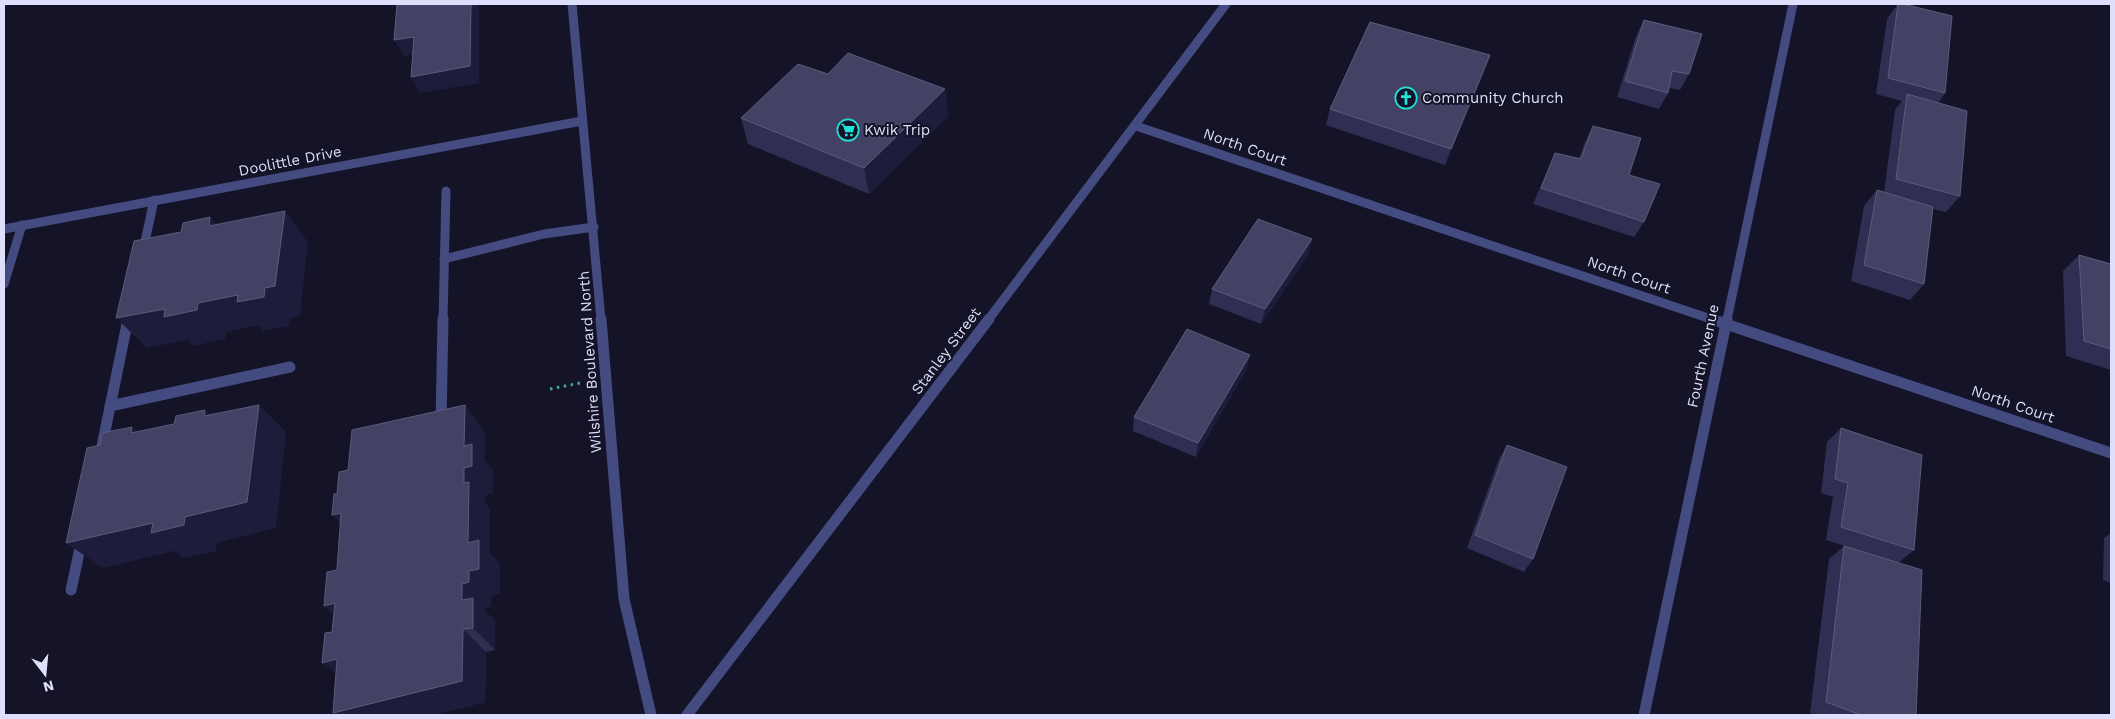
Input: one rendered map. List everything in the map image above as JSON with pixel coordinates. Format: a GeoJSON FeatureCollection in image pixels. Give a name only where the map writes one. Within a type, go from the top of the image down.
{"type":"FeatureCollection","features":[{"type":"Feature","properties":{"kind":"street","name":"Wilshire Boulevard North"},"geometry":{"type":"LineString","coordinates":[[572,4],[594,227],[624,599],[651,715]]}},
{"type":"Feature","properties":{"kind":"street","name":"Stanley Street"},"geometry":{"type":"LineString","coordinates":[[687,715],[1136,126],[1226,4]]}},
{"type":"Feature","properties":{"kind":"street","name":"Fourth Avenue"},"geometry":{"type":"LineString","coordinates":[[1644,715],[1793,4]]}},
{"type":"Feature","properties":{"kind":"street","name":"Doolittle Drive"},"geometry":{"type":"LineString","coordinates":[[4,229],[582,120]]}},
{"type":"Feature","properties":{"kind":"street","name":"North Court"},"geometry":{"type":"LineString","coordinates":[[1136,126],[2111,453]]}},
{"type":"Feature","properties":{"kind":"street"},"geometry":{"type":"LineString","coordinates":[[441,427],[446,191]]}},
{"type":"Feature","properties":{"kind":"street"},"geometry":{"type":"LineString","coordinates":[[140,266],[154,200]]}},
{"type":"Feature","properties":{"kind":"street"},"geometry":{"type":"LineString","coordinates":[[4,284],[22,225]]}},
{"type":"Feature","properties":{"kind":"street"},"geometry":{"type":"LineString","coordinates":[[444,259],[544,234],[594,227]]}},
{"type":"Feature","properties":{"kind":"street"},"geometry":{"type":"LineString","coordinates":[[100,454],[132,303]]}},
{"type":"Feature","properties":{"kind":"street"},"geometry":{"type":"LineString","coordinates":[[110,406],[290,367]]}},
{"type":"Feature","properties":{"kind":"street"},"geometry":{"type":"LineString","coordinates":[[71,590],[84,532]]}},
{"type":"Feature","properties":{"kind":"building"},"geometry":{"type":"Polygon","coordinates":[[[397,4],[471,4],[470,66],[411,77],[414,37],[394,40],[397,4]]]}},
{"type":"Feature","properties":{"kind":"building"},"geometry":{"type":"Polygon","coordinates":[[[1898,4],[1952,16],[1945,93],[1888,78],[1898,4]]]}},
{"type":"Feature","properties":{"kind":"building"},"geometry":{"type":"Polygon","coordinates":[[[1644,20],[1702,34],[1689,74],[1672,71],[1668,93],[1625,81],[1644,20]]]}},
{"type":"Feature","properties":{"kind":"building","name":"Community Church"},"geometry":{"type":"Polygon","coordinates":[[[1370,22],[1490,55],[1451,149],[1330,109],[1370,22]]]}},
{"type":"Feature","properties":{"kind":"building"},"geometry":{"type":"Polygon","coordinates":[[[848,53],[945,89],[864,168],[741,118],[798,64],[828,74],[848,53]]]}},
{"type":"Feature","properties":{"kind":"building"},"geometry":{"type":"Polygon","coordinates":[[[1907,94],[1967,111],[1960,196],[1896,179],[1907,94]]]}},
{"type":"Feature","properties":{"kind":"building"},"geometry":{"type":"Polygon","coordinates":[[[1593,126],[1641,138],[1629,175],[1660,184],[1644,222],[1541,188],[1555,153],[1581,159],[1593,126]]]}},
{"type":"Feature","properties":{"kind":"building"},"geometry":{"type":"Polygon","coordinates":[[[1877,190],[1933,207],[1924,284],[1864,265],[1877,190]]]}},
{"type":"Feature","properties":{"kind":"building"},"geometry":{"type":"Polygon","coordinates":[[[285,211],[275,286],[265,288],[264,297],[237,302],[238,295],[198,303],[197,310],[164,317],[165,309],[116,318],[134,241],[181,232],[183,223],[210,217],[209,226],[285,211]]]}},
{"type":"Feature","properties":{"kind":"building"},"geometry":{"type":"Polygon","coordinates":[[[1258,219],[1312,239],[1265,309],[1212,289],[1258,219]]]}},
{"type":"Feature","properties":{"kind":"building"},"geometry":{"type":"Polygon","coordinates":[[[2079,255],[2111,264],[2111,349],[2084,341],[2079,255]]]}},
{"type":"Feature","properties":{"kind":"building"},"geometry":{"type":"Polygon","coordinates":[[[1187,329],[1250,355],[1198,443],[1134,417],[1187,329]]]}},
{"type":"Feature","properties":{"kind":"building"},"geometry":{"type":"Polygon","coordinates":[[[259,405],[247,502],[185,517],[184,525],[151,533],[153,523],[66,543],[87,448],[100,445],[102,433],[132,427],[131,433],[174,424],[176,416],[205,410],[204,416],[259,405]]]}},
{"type":"Feature","properties":{"kind":"building"},"geometry":{"type":"Polygon","coordinates":[[[465,405],[464,446],[472,444],[472,466],[464,468],[464,483],[469,482],[468,543],[479,540],[479,569],[469,571],[469,582],[462,584],[462,600],[473,598],[473,628],[463,629],[462,681],[333,713],[337,659],[322,663],[325,633],[332,632],[335,603],[324,606],[327,572],[337,570],[341,513],[332,515],[334,494],[337,494],[339,472],[348,470],[352,430],[465,405]]]}},
{"type":"Feature","properties":{"kind":"building"},"geometry":{"type":"Polygon","coordinates":[[[1841,428],[1922,455],[1914,550],[1841,527],[1848,483],[1835,479],[1841,428]]]}},
{"type":"Feature","properties":{"kind":"building"},"geometry":{"type":"Polygon","coordinates":[[[1507,445],[1567,467],[1533,559],[1475,535],[1507,445]]]}},
{"type":"Feature","properties":{"kind":"building"},"geometry":{"type":"Polygon","coordinates":[[[1844,546],[1922,570],[1916,715],[1861,715],[1826,702],[1844,546]]]}},
{"type":"Feature","properties":{"kind":"place","name":"Community Church"},"geometry":{"type":"Point","coordinates":[1406,98]}},
{"type":"Feature","properties":{"kind":"place","name":"Kwik Trip"},"geometry":{"type":"Point","coordinates":[848,130]}}]}
